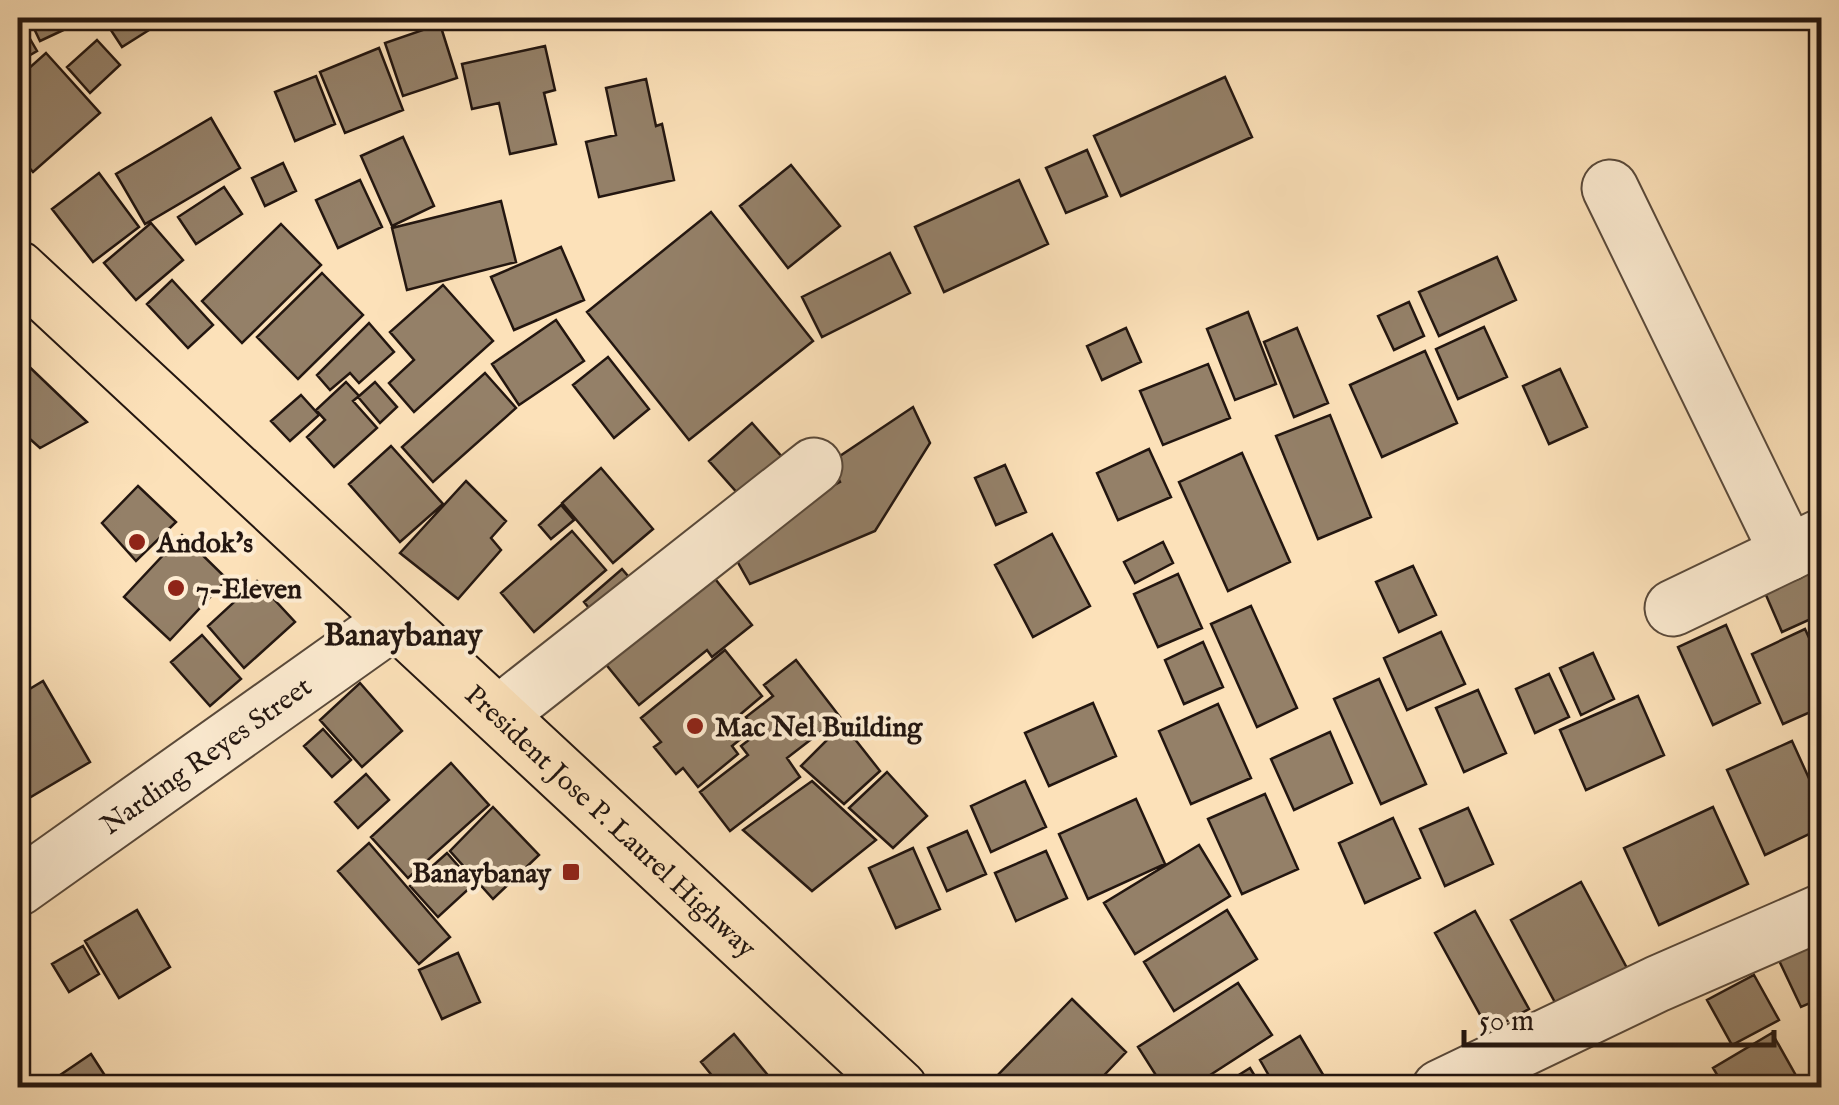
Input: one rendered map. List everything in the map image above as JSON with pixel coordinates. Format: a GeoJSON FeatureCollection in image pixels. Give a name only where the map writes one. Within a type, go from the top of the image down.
{"type":"FeatureCollection","features":[{"type":"Feature","properties":{"kind":"highway","name":"President Jose P. Laurel Highway"},"geometry":{"type":"LineString","coordinates":[[18,269],[899,1088]]}},
{"type":"Feature","properties":{"kind":"street"},"geometry":{"type":"LineString","coordinates":[[1610,188],[1805,545],[1673,608]]}},
{"type":"Feature","properties":{"kind":"street"},"geometry":{"type":"LineString","coordinates":[[499,714],[814,466]]}},
{"type":"Feature","properties":{"kind":"street","name":"Narding Reyes Street"},"geometry":{"type":"LineString","coordinates":[[18,888],[394,621]]}},
{"type":"Feature","properties":{"kind":"street"},"geometry":{"type":"LineString","coordinates":[[1440,1088],[1657,984],[1822,912]]}},
{"type":"Feature","properties":{"kind":"building"},"geometry":{"type":"Polygon","coordinates":[[[18,18],[37,51],[18,62],[18,18]]]}},
{"type":"Feature","properties":{"kind":"building"},"geometry":{"type":"Polygon","coordinates":[[[29,18],[89,18],[40,41],[29,18]]]}},
{"type":"Feature","properties":{"kind":"building"},"geometry":{"type":"Polygon","coordinates":[[[103,18],[168,18],[122,47],[103,18]]]}},
{"type":"Feature","properties":{"kind":"building"},"geometry":{"type":"Polygon","coordinates":[[[440,24],[457,78],[403,96],[385,43],[440,24]]]}},
{"type":"Feature","properties":{"kind":"building"},"geometry":{"type":"Polygon","coordinates":[[[97,40],[120,65],[90,93],[67,67],[97,40]]]}},
{"type":"Feature","properties":{"kind":"building"},"geometry":{"type":"Polygon","coordinates":[[[545,46],[555,90],[544,93],[556,144],[510,154],[499,103],[472,109],[462,64],[545,46]]]}},
{"type":"Feature","properties":{"kind":"building"},"geometry":{"type":"Polygon","coordinates":[[[379,48],[403,110],[345,133],[320,72],[379,48]]]}},
{"type":"Feature","properties":{"kind":"building"},"geometry":{"type":"Polygon","coordinates":[[[46,53],[100,113],[33,172],[18,155],[18,78],[46,53]]]}},
{"type":"Feature","properties":{"kind":"building"},"geometry":{"type":"Polygon","coordinates":[[[316,76],[335,124],[295,141],[275,92],[316,76]]]}},
{"type":"Feature","properties":{"kind":"building"},"geometry":{"type":"Polygon","coordinates":[[[1225,77],[1252,137],[1121,196],[1094,136],[1225,77]]]}},
{"type":"Feature","properties":{"kind":"building"},"geometry":{"type":"Polygon","coordinates":[[[646,79],[656,126],[662,124],[674,180],[599,197],[586,142],[616,135],[606,88],[646,79]]]}},
{"type":"Feature","properties":{"kind":"building"},"geometry":{"type":"Polygon","coordinates":[[[211,118],[240,168],[145,224],[116,174],[211,118]]]}},
{"type":"Feature","properties":{"kind":"building"},"geometry":{"type":"Polygon","coordinates":[[[403,137],[434,206],[392,226],[361,156],[403,137]]]}},
{"type":"Feature","properties":{"kind":"building"},"geometry":{"type":"Polygon","coordinates":[[[1087,150],[1107,196],[1066,213],[1046,168],[1087,150]]]}},
{"type":"Feature","properties":{"kind":"building"},"geometry":{"type":"Polygon","coordinates":[[[283,163],[296,191],[265,206],[252,178],[283,163]]]}},
{"type":"Feature","properties":{"kind":"building"},"geometry":{"type":"Polygon","coordinates":[[[791,165],[840,226],[788,268],[740,206],[791,165]]]}},
{"type":"Feature","properties":{"kind":"building"},"geometry":{"type":"Polygon","coordinates":[[[99,173],[139,227],[93,262],[52,209],[99,173]]]}},
{"type":"Feature","properties":{"kind":"building"},"geometry":{"type":"Polygon","coordinates":[[[360,180],[382,227],[338,248],[316,200],[360,180]]]}},
{"type":"Feature","properties":{"kind":"building"},"geometry":{"type":"Polygon","coordinates":[[[1019,180],[1048,244],[944,292],[915,227],[1019,180]]]}},
{"type":"Feature","properties":{"kind":"building"},"geometry":{"type":"Polygon","coordinates":[[[224,187],[242,214],[196,244],[178,217],[224,187]]]}},
{"type":"Feature","properties":{"kind":"building"},"geometry":{"type":"Polygon","coordinates":[[[501,201],[516,262],[407,290],[392,228],[501,201]]]}},
{"type":"Feature","properties":{"kind":"building"},"geometry":{"type":"Polygon","coordinates":[[[711,212],[813,341],[689,440],[587,312],[711,212]]]}},
{"type":"Feature","properties":{"kind":"building"},"geometry":{"type":"Polygon","coordinates":[[[151,223],[183,260],[136,300],[104,263],[151,223]]]}},
{"type":"Feature","properties":{"kind":"building"},"geometry":{"type":"Polygon","coordinates":[[[281,224],[321,265],[242,343],[202,301],[281,224]]]}},
{"type":"Feature","properties":{"kind":"building"},"geometry":{"type":"Polygon","coordinates":[[[561,247],[584,300],[514,330],[491,277],[561,247]]]}},
{"type":"Feature","properties":{"kind":"building"},"geometry":{"type":"Polygon","coordinates":[[[890,253],[910,293],[822,337],[802,297],[890,253]]]}},
{"type":"Feature","properties":{"kind":"building"},"geometry":{"type":"Polygon","coordinates":[[[1497,257],[1516,300],[1439,336],[1419,292],[1497,257]]]}},
{"type":"Feature","properties":{"kind":"building"},"geometry":{"type":"Polygon","coordinates":[[[322,273],[363,315],[298,379],[257,337],[322,273]]]}},
{"type":"Feature","properties":{"kind":"building"},"geometry":{"type":"Polygon","coordinates":[[[172,280],[213,325],[188,348],[147,304],[172,280]]]}},
{"type":"Feature","properties":{"kind":"building"},"geometry":{"type":"Polygon","coordinates":[[[443,285],[493,341],[414,412],[389,383],[414,360],[390,332],[443,285]]]}},
{"type":"Feature","properties":{"kind":"building"},"geometry":{"type":"Polygon","coordinates":[[[1409,302],[1424,336],[1394,350],[1378,316],[1409,302]]]}},
{"type":"Feature","properties":{"kind":"building"},"geometry":{"type":"Polygon","coordinates":[[[1248,312],[1276,384],[1235,400],[1207,329],[1248,312]]]}},
{"type":"Feature","properties":{"kind":"building"},"geometry":{"type":"Polygon","coordinates":[[[556,320],[584,361],[519,405],[492,364],[556,320]]]}},
{"type":"Feature","properties":{"kind":"building"},"geometry":{"type":"Polygon","coordinates":[[[369,323],[394,352],[359,383],[350,373],[330,390],[317,375],[369,323]]]}},
{"type":"Feature","properties":{"kind":"building"},"geometry":{"type":"Polygon","coordinates":[[[1484,327],[1507,377],[1458,399],[1436,349],[1484,327]]]}},
{"type":"Feature","properties":{"kind":"building"},"geometry":{"type":"Polygon","coordinates":[[[1126,328],[1141,362],[1102,380],[1087,346],[1126,328]]]}},
{"type":"Feature","properties":{"kind":"building"},"geometry":{"type":"Polygon","coordinates":[[[1297,328],[1328,403],[1294,417],[1264,342],[1297,328]]]}},
{"type":"Feature","properties":{"kind":"building"},"geometry":{"type":"Polygon","coordinates":[[[1425,351],[1457,423],[1382,457],[1350,385],[1425,351]]]}},
{"type":"Feature","properties":{"kind":"building"},"geometry":{"type":"Polygon","coordinates":[[[18,356],[87,422],[40,448],[30,439],[18,444],[18,356]]]}},
{"type":"Feature","properties":{"kind":"building"},"geometry":{"type":"Polygon","coordinates":[[[608,357],[649,409],[614,438],[573,385],[608,357]]]}},
{"type":"Feature","properties":{"kind":"building"},"geometry":{"type":"Polygon","coordinates":[[[1208,364],[1230,418],[1163,445],[1140,391],[1208,364]]]}},
{"type":"Feature","properties":{"kind":"building"},"geometry":{"type":"Polygon","coordinates":[[[1560,369],[1587,427],[1549,444],[1523,386],[1560,369]]]}},
{"type":"Feature","properties":{"kind":"building"},"geometry":{"type":"Polygon","coordinates":[[[485,373],[516,408],[433,482],[402,447],[485,373]]]}},
{"type":"Feature","properties":{"kind":"building"},"geometry":{"type":"Polygon","coordinates":[[[346,382],[359,396],[353,401],[377,428],[334,467],[307,437],[325,420],[316,410],[346,382]]]}},
{"type":"Feature","properties":{"kind":"building"},"geometry":{"type":"Polygon","coordinates":[[[375,382],[397,407],[380,423],[358,397],[375,382]]]}},
{"type":"Feature","properties":{"kind":"building"},"geometry":{"type":"Polygon","coordinates":[[[301,395],[319,415],[290,441],[271,421],[301,395]]]}},
{"type":"Feature","properties":{"kind":"building"},"geometry":{"type":"Polygon","coordinates":[[[913,407],[930,443],[875,531],[750,584],[727,543],[840,482],[831,462],[913,407]]]}},
{"type":"Feature","properties":{"kind":"building"},"geometry":{"type":"Polygon","coordinates":[[[1330,415],[1371,517],[1318,539],[1276,436],[1330,415]]]}},
{"type":"Feature","properties":{"kind":"building"},"geometry":{"type":"Polygon","coordinates":[[[752,423],[791,467],[748,505],[709,461],[752,423]]]}},
{"type":"Feature","properties":{"kind":"building"},"geometry":{"type":"Polygon","coordinates":[[[391,446],[443,504],[400,542],[349,484],[391,446]]]}},
{"type":"Feature","properties":{"kind":"building"},"geometry":{"type":"Polygon","coordinates":[[[1149,449],[1171,497],[1118,520],[1097,473],[1149,449]]]}},
{"type":"Feature","properties":{"kind":"building"},"geometry":{"type":"Polygon","coordinates":[[[1242,453],[1290,562],[1228,591],[1179,482],[1242,453]]]}},
{"type":"Feature","properties":{"kind":"building"},"geometry":{"type":"Polygon","coordinates":[[[1005,465],[1026,512],[996,525],[975,478],[1005,465]]]}},
{"type":"Feature","properties":{"kind":"building"},"geometry":{"type":"Polygon","coordinates":[[[601,468],[653,529],[613,563],[562,503],[601,468]]]}},
{"type":"Feature","properties":{"kind":"building"},"geometry":{"type":"Polygon","coordinates":[[[466,481],[506,521],[491,538],[501,550],[458,599],[400,553],[466,481]]]}},
{"type":"Feature","properties":{"kind":"building","name":"Andok's"},"geometry":{"type":"Polygon","coordinates":[[[138,486],[176,522],[136,561],[102,523],[138,486]]]}},
{"type":"Feature","properties":{"kind":"building"},"geometry":{"type":"Polygon","coordinates":[[[561,505],[574,520],[551,539],[539,525],[561,505]]]}},
{"type":"Feature","properties":{"kind":"building"},"geometry":{"type":"Polygon","coordinates":[[[572,531],[606,570],[534,632],[501,593],[572,531]]]}},
{"type":"Feature","properties":{"kind":"building"},"geometry":{"type":"Polygon","coordinates":[[[1052,534],[1090,606],[1033,637],[995,565],[1052,534]]]}},
{"type":"Feature","properties":{"kind":"building","name":"7-Eleven"},"geometry":{"type":"Polygon","coordinates":[[[182,535],[227,579],[170,640],[124,597],[182,535]]]}},
{"type":"Feature","properties":{"kind":"building"},"geometry":{"type":"Polygon","coordinates":[[[1163,542],[1173,563],[1135,583],[1124,562],[1163,542]]]}},
{"type":"Feature","properties":{"kind":"building"},"geometry":{"type":"Polygon","coordinates":[[[1822,551],[1822,614],[1782,632],[1759,579],[1822,551]]]}},
{"type":"Feature","properties":{"kind":"building"},"geometry":{"type":"Polygon","coordinates":[[[1413,566],[1436,615],[1399,632],[1376,582],[1413,566]]]}},
{"type":"Feature","properties":{"kind":"building"},"geometry":{"type":"Polygon","coordinates":[[[622,569],[639,589],[601,623],[584,602],[622,569]]]}},
{"type":"Feature","properties":{"kind":"building"},"geometry":{"type":"Polygon","coordinates":[[[708,570],[752,625],[712,657],[707,650],[639,705],[595,651],[708,570]]]}},
{"type":"Feature","properties":{"kind":"building"},"geometry":{"type":"Polygon","coordinates":[[[1178,574],[1202,628],[1158,647],[1134,594],[1178,574]]]}},
{"type":"Feature","properties":{"kind":"building"},"geometry":{"type":"Polygon","coordinates":[[[257,581],[295,622],[244,668],[208,626],[257,581]]]}},
{"type":"Feature","properties":{"kind":"building"},"geometry":{"type":"Polygon","coordinates":[[[1251,606],[1297,708],[1257,727],[1211,624],[1251,606]]]}},
{"type":"Feature","properties":{"kind":"building"},"geometry":{"type":"Polygon","coordinates":[[[1726,625],[1760,703],[1713,725],[1678,647],[1726,625]]]}},
{"type":"Feature","properties":{"kind":"building"},"geometry":{"type":"Polygon","coordinates":[[[1805,629],[1822,666],[1822,707],[1783,724],[1752,654],[1805,629]]]}},
{"type":"Feature","properties":{"kind":"building"},"geometry":{"type":"Polygon","coordinates":[[[1441,632],[1465,684],[1407,710],[1384,658],[1441,632]]]}},
{"type":"Feature","properties":{"kind":"building"},"geometry":{"type":"Polygon","coordinates":[[[202,635],[241,679],[210,706],[171,662],[202,635]]]}},
{"type":"Feature","properties":{"kind":"building"},"geometry":{"type":"Polygon","coordinates":[[[1203,642],[1223,687],[1184,704],[1165,660],[1203,642]]]}},
{"type":"Feature","properties":{"kind":"building","name":"Mac Nel Building"},"geometry":{"type":"Polygon","coordinates":[[[725,650],[762,696],[736,718],[748,733],[732,746],[738,754],[698,787],[683,768],[676,774],[654,747],[661,742],[641,718],[725,650]]]}},
{"type":"Feature","properties":{"kind":"building"},"geometry":{"type":"Polygon","coordinates":[[[1593,653],[1614,699],[1581,715],[1560,668],[1593,653]]]}},
{"type":"Feature","properties":{"kind":"building"},"geometry":{"type":"Polygon","coordinates":[[[796,660],[840,717],[787,758],[800,777],[730,831],[700,792],[748,755],[741,746],[758,733],[746,717],[773,696],[764,685],[796,660]]]}},
{"type":"Feature","properties":{"kind":"building"},"geometry":{"type":"Polygon","coordinates":[[[1549,674],[1569,717],[1535,733],[1516,689],[1549,674]]]}},
{"type":"Feature","properties":{"kind":"building"},"geometry":{"type":"Polygon","coordinates":[[[1379,679],[1426,784],[1381,804],[1334,699],[1379,679]]]}},
{"type":"Feature","properties":{"kind":"building"},"geometry":{"type":"Polygon","coordinates":[[[43,681],[90,762],[24,801],[18,790],[18,696],[43,681]]]}},
{"type":"Feature","properties":{"kind":"building"},"geometry":{"type":"Polygon","coordinates":[[[360,683],[402,731],[362,767],[320,720],[360,683]]]}},
{"type":"Feature","properties":{"kind":"building"},"geometry":{"type":"Polygon","coordinates":[[[1478,690],[1506,753],[1464,772],[1436,708],[1478,690]]]}},
{"type":"Feature","properties":{"kind":"building"},"geometry":{"type":"Polygon","coordinates":[[[1638,696],[1664,755],[1586,790],[1560,730],[1638,696]]]}},
{"type":"Feature","properties":{"kind":"building"},"geometry":{"type":"Polygon","coordinates":[[[1093,703],[1116,756],[1049,786],[1025,733],[1093,703]]]}},
{"type":"Feature","properties":{"kind":"building"},"geometry":{"type":"Polygon","coordinates":[[[1218,704],[1251,778],[1191,804],[1159,731],[1218,704]]]}},
{"type":"Feature","properties":{"kind":"building"},"geometry":{"type":"Polygon","coordinates":[[[843,724],[880,771],[844,804],[801,766],[843,724]]]}},
{"type":"Feature","properties":{"kind":"building"},"geometry":{"type":"Polygon","coordinates":[[[323,729],[351,760],[332,777],[304,746],[323,729]]]}},
{"type":"Feature","properties":{"kind":"building"},"geometry":{"type":"Polygon","coordinates":[[[1330,732],[1352,783],[1294,810],[1271,759],[1330,732]]]}},
{"type":"Feature","properties":{"kind":"building"},"geometry":{"type":"Polygon","coordinates":[[[1792,741],[1822,807],[1822,828],[1765,855],[1727,770],[1792,741]]]}},
{"type":"Feature","properties":{"kind":"building"},"geometry":{"type":"Polygon","coordinates":[[[451,763],[489,805],[408,878],[371,837],[451,763]]]}},
{"type":"Feature","properties":{"kind":"building"},"geometry":{"type":"Polygon","coordinates":[[[887,772],[927,816],[893,848],[849,808],[887,772]]]}},
{"type":"Feature","properties":{"kind":"building"},"geometry":{"type":"Polygon","coordinates":[[[366,774],[389,800],[358,828],[335,802],[366,774]]]}},
{"type":"Feature","properties":{"kind":"building"},"geometry":{"type":"Polygon","coordinates":[[[812,781],[876,840],[812,891],[743,830],[812,781]]]}},
{"type":"Feature","properties":{"kind":"building"},"geometry":{"type":"Polygon","coordinates":[[[1025,781],[1046,827],[991,852],[971,806],[1025,781]]]}},
{"type":"Feature","properties":{"kind":"building"},"geometry":{"type":"Polygon","coordinates":[[[1265,794],[1298,869],[1242,894],[1208,819],[1265,794]]]}},
{"type":"Feature","properties":{"kind":"building"},"geometry":{"type":"Polygon","coordinates":[[[1136,799],[1165,864],[1088,899],[1059,834],[1136,799]]]}},
{"type":"Feature","properties":{"kind":"building"},"geometry":{"type":"Polygon","coordinates":[[[493,807],[539,855],[493,899],[450,851],[493,807]]]}},
{"type":"Feature","properties":{"kind":"building"},"geometry":{"type":"Polygon","coordinates":[[[1713,807],[1748,884],[1659,925],[1624,848],[1713,807]]]}},
{"type":"Feature","properties":{"kind":"building"},"geometry":{"type":"Polygon","coordinates":[[[1468,808],[1493,864],[1445,886],[1420,829],[1468,808]]]}},
{"type":"Feature","properties":{"kind":"building"},"geometry":{"type":"Polygon","coordinates":[[[1393,818],[1420,878],[1365,903],[1339,843],[1393,818]]]}},
{"type":"Feature","properties":{"kind":"building"},"geometry":{"type":"Polygon","coordinates":[[[967,831],[986,874],[947,891],[928,848],[967,831]]]}},
{"type":"Feature","properties":{"kind":"building"},"geometry":{"type":"Polygon","coordinates":[[[369,843],[450,937],[419,964],[338,871],[369,843]]]}},
{"type":"Feature","properties":{"kind":"building"},"geometry":{"type":"Polygon","coordinates":[[[1199,845],[1230,896],[1135,954],[1104,903],[1199,845]]]}},
{"type":"Feature","properties":{"kind":"building"},"geometry":{"type":"Polygon","coordinates":[[[913,848],[940,909],[896,928],[869,868],[913,848]]]}},
{"type":"Feature","properties":{"kind":"building"},"geometry":{"type":"Polygon","coordinates":[[[1046,851],[1067,898],[1016,921],[995,873],[1046,851]]]}},
{"type":"Feature","properties":{"kind":"building"},"geometry":{"type":"Polygon","coordinates":[[[447,853],[474,884],[438,917],[410,886],[447,853]]]}},
{"type":"Feature","properties":{"kind":"building"},"geometry":{"type":"Polygon","coordinates":[[[1581,882],[1628,970],[1558,1008],[1511,920],[1581,882]]]}},
{"type":"Feature","properties":{"kind":"building"},"geometry":{"type":"Polygon","coordinates":[[[137,910],[170,967],[119,998],[85,941],[137,910]]]}},
{"type":"Feature","properties":{"kind":"building"},"geometry":{"type":"Polygon","coordinates":[[[1227,910],[1257,959],[1174,1011],[1144,962],[1227,910]]]}},
{"type":"Feature","properties":{"kind":"building"},"geometry":{"type":"Polygon","coordinates":[[[1475,911],[1529,1009],[1489,1031],[1435,933],[1475,911]]]}},
{"type":"Feature","properties":{"kind":"building"},"geometry":{"type":"Polygon","coordinates":[[[1822,936],[1822,998],[1801,1007],[1775,952],[1822,936]]]}},
{"type":"Feature","properties":{"kind":"building"},"geometry":{"type":"Polygon","coordinates":[[[83,946],[99,974],[69,992],[52,964],[83,946]]]}},
{"type":"Feature","properties":{"kind":"building"},"geometry":{"type":"Polygon","coordinates":[[[458,953],[480,1002],[442,1019],[419,970],[458,953]]]}},
{"type":"Feature","properties":{"kind":"building"},"geometry":{"type":"Polygon","coordinates":[[[1754,975],[1779,1020],[1732,1045],[1707,1000],[1754,975]]]}},
{"type":"Feature","properties":{"kind":"building"},"geometry":{"type":"Polygon","coordinates":[[[1238,983],[1272,1035],[1190,1088],[1164,1088],[1138,1047],[1238,983]]]}},
{"type":"Feature","properties":{"kind":"building"},"geometry":{"type":"Polygon","coordinates":[[[1072,999],[1126,1052],[1092,1088],[1003,1088],[994,1079],[1072,999]]]}},
{"type":"Feature","properties":{"kind":"building"},"geometry":{"type":"Polygon","coordinates":[[[1772,1033],[1803,1088],[1725,1088],[1713,1068],[1772,1033]]]}},
{"type":"Feature","properties":{"kind":"building"},"geometry":{"type":"Polygon","coordinates":[[[734,1034],[771,1079],[761,1088],[722,1088],[701,1062],[734,1034]]]}},
{"type":"Feature","properties":{"kind":"building"},"geometry":{"type":"Polygon","coordinates":[[[1300,1036],[1331,1088],[1276,1088],[1260,1060],[1300,1036]]]}},
{"type":"Feature","properties":{"kind":"building"},"geometry":{"type":"Polygon","coordinates":[[[91,1054],[113,1088],[41,1088],[91,1054]]]}},
{"type":"Feature","properties":{"kind":"building"},"geometry":{"type":"Polygon","coordinates":[[[1250,1068],[1262,1088],[1218,1088],[1250,1068]]]}},
{"type":"Feature","properties":{"kind":"place","name":"Andok's"},"geometry":{"type":"Point","coordinates":[137,542]}},
{"type":"Feature","properties":{"kind":"place","name":"7-Eleven"},"geometry":{"type":"Point","coordinates":[176,588]}},
{"type":"Feature","properties":{"kind":"place","name":"Mac Nel Building"},"geometry":{"type":"Point","coordinates":[695,726]}},
{"type":"Feature","properties":{"kind":"place","name":"Banaybanay"},"geometry":{"type":"Point","coordinates":[571,872]}},
{"type":"Feature","properties":{"kind":"district","name":"Banaybanay"},"geometry":{"type":"Point","coordinates":[403,634]}}]}
